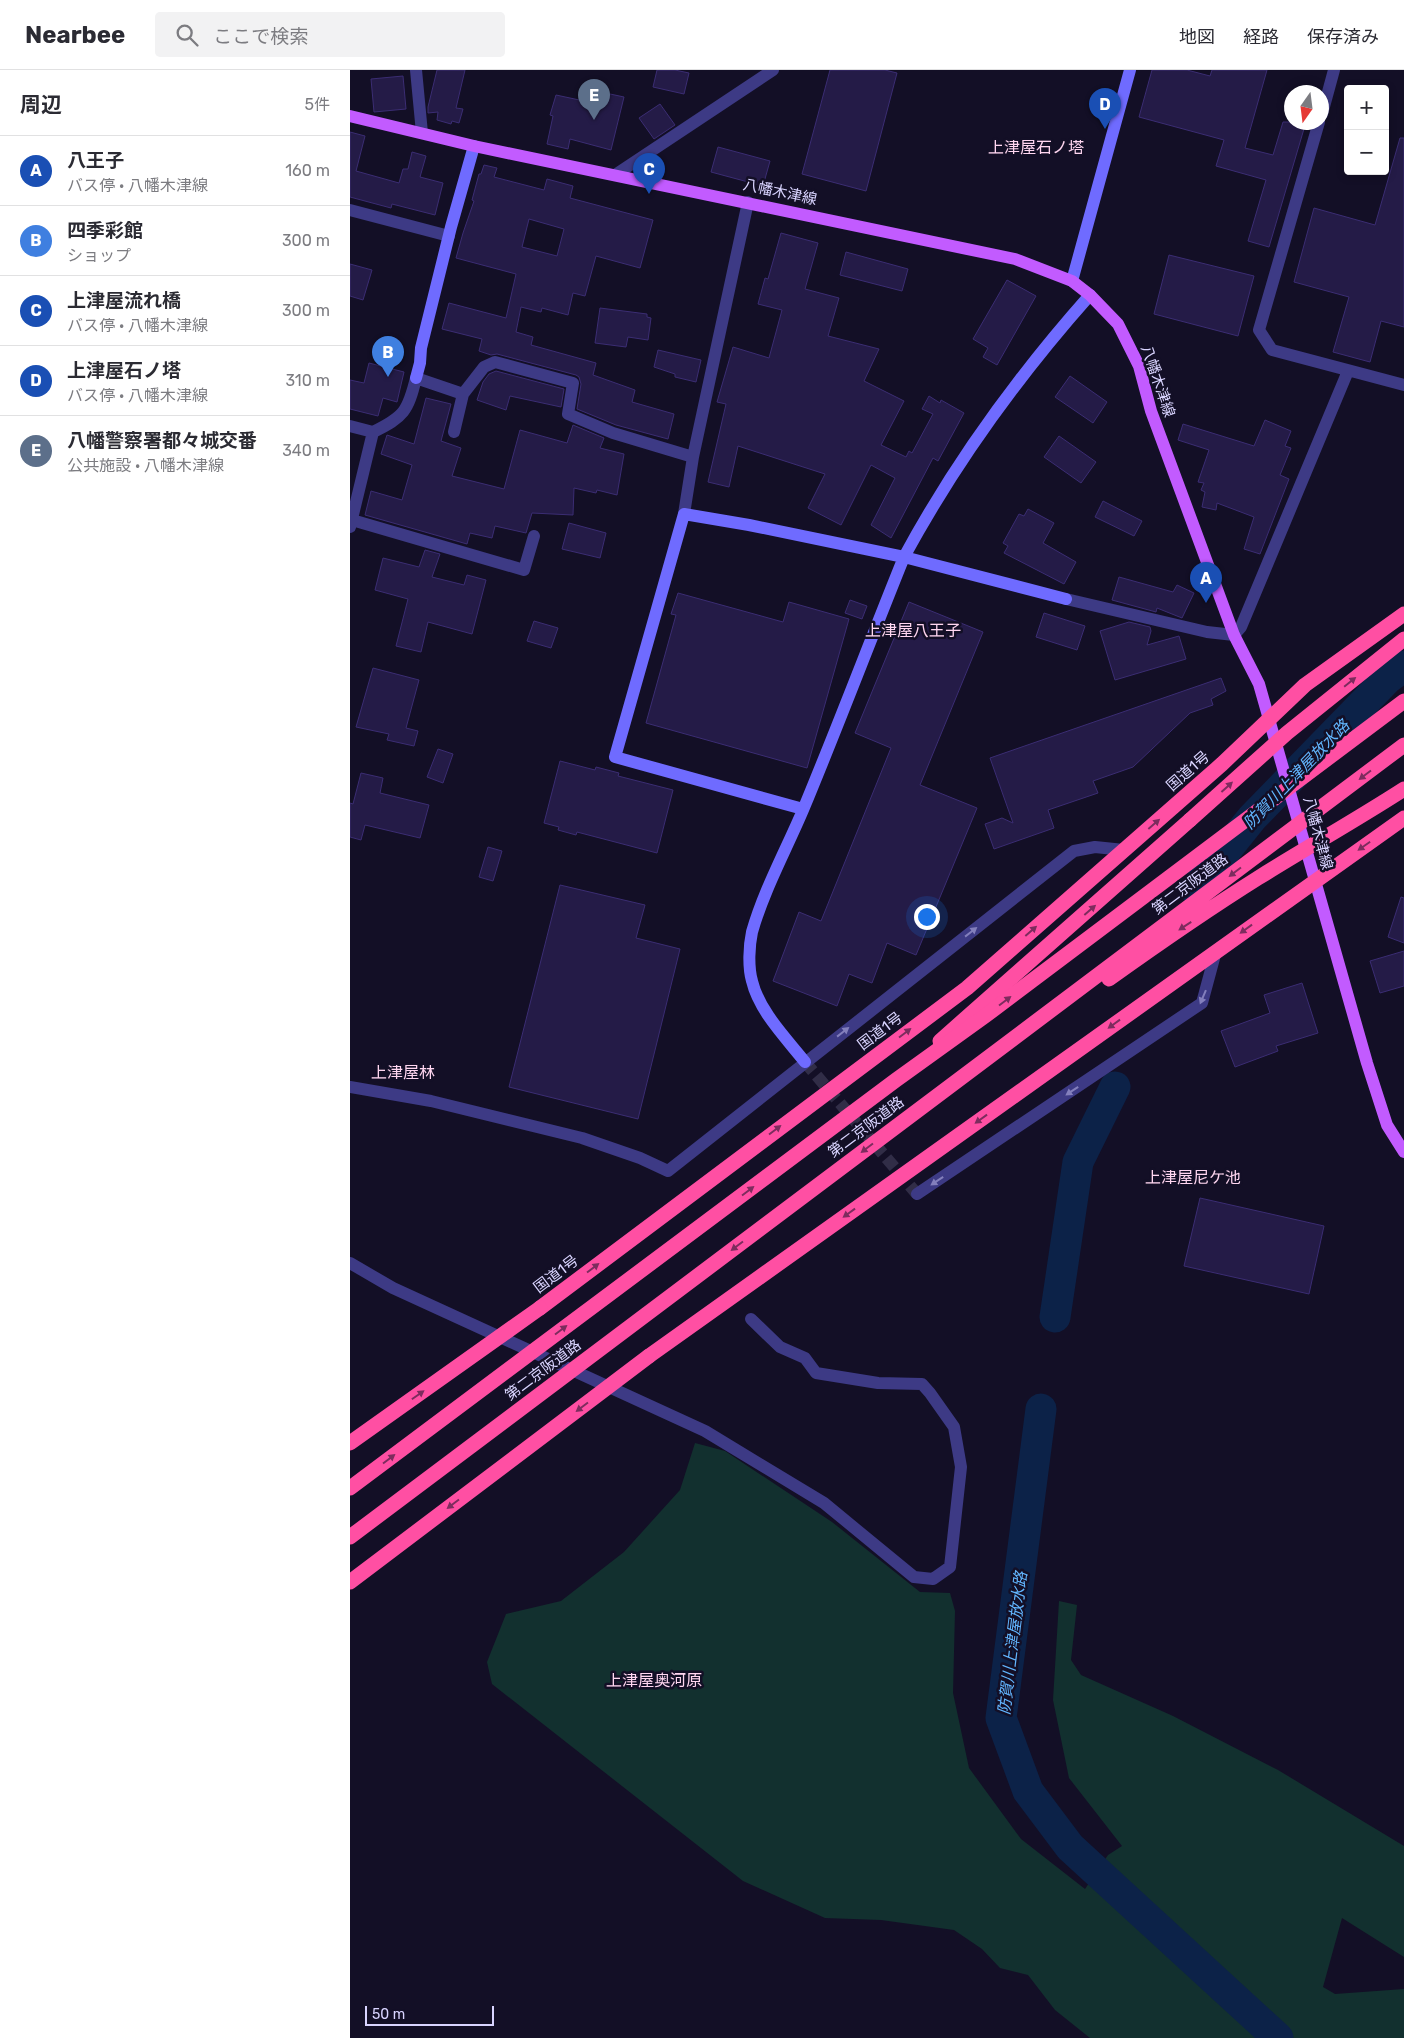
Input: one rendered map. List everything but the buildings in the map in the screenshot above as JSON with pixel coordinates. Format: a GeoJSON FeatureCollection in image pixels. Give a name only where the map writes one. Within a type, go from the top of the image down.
{"type":"FeatureCollection","features":[{"type":"Feature","properties":{"kind":"highway","name":"国道1号"},"geometry":{"type":"LineString","coordinates":[[350,1443],[540,1308],[967,988],[1222,764],[1305,686],[1404,614]]}},
{"type":"Feature","properties":{"kind":"highway"},"geometry":{"type":"LineString","coordinates":[[896,1080],[1288,733],[1404,639]]}},
{"type":"Feature","properties":{"kind":"highway","name":"第二京阪道路"},"geometry":{"type":"LineString","coordinates":[[350,1488],[896,1080],[985,1016],[1404,701]]}},
{"type":"Feature","properties":{"kind":"highway","name":"第二京阪道路"},"geometry":{"type":"LineString","coordinates":[[350,1537],[1404,745]]}},
{"type":"Feature","properties":{"kind":"highway"},"geometry":{"type":"LineString","coordinates":[[891,1130],[968,1082],[1161,941],[1258,878],[1404,789]]}},
{"type":"Feature","properties":{"kind":"highway"},"geometry":{"type":"LineString","coordinates":[[350,1582],[649,1356],[1404,818]]}},
{"type":"Feature","properties":{"kind":"main road","name":"八幡木津線"},"geometry":{"type":"LineString","coordinates":[[350,116],[474,146],[1015,259],[1072,281],[1090,295],[1118,324],[1139,366],[1151,411],[1234,636],[1259,684],[1367,1063],[1387,1125],[1404,1152]]}},
{"type":"Feature","properties":{"kind":"street"},"geometry":{"type":"LineString","coordinates":[[416,70],[422,134]]}},
{"type":"Feature","properties":{"kind":"street"},"geometry":{"type":"LineString","coordinates":[[615,175],[773,70]]}},
{"type":"Feature","properties":{"kind":"street"},"geometry":{"type":"LineString","coordinates":[[1072,281],[1130,70]]}},
{"type":"Feature","properties":{"kind":"street"},"geometry":{"type":"LineString","coordinates":[[1329,88],[1334,70]]}},
{"type":"Feature","properties":{"kind":"street"},"geometry":{"type":"LineString","coordinates":[[1317,130],[1259,330],[1272,350],[1404,385]]}},
{"type":"Feature","properties":{"kind":"street"},"geometry":{"type":"LineString","coordinates":[[350,426],[373,432],[394,422],[410,404],[421,348],[474,146]]}},
{"type":"Feature","properties":{"kind":"street"},"geometry":{"type":"LineString","coordinates":[[748,202],[693,457],[684,514],[615,757],[803,809]]}},
{"type":"Feature","properties":{"kind":"street"},"geometry":{"type":"LineString","coordinates":[[350,210],[449,236]]}},
{"type":"Feature","properties":{"kind":"street"},"geometry":{"type":"LineString","coordinates":[[805,1062],[769,1017],[752,981],[750,959],[752,934],[760,908],[803,809],[904,557],[920,526],[989,421],[1047,344],[1090,295]]}},
{"type":"Feature","properties":{"kind":"street"},"geometry":{"type":"LineString","coordinates":[[454,432],[463,394],[484,367],[495,362],[573,383],[568,414],[613,433],[693,457]]}},
{"type":"Feature","properties":{"kind":"street"},"geometry":{"type":"LineString","coordinates":[[684,514],[749,525],[904,557],[1066,599],[1207,632],[1234,636],[1241,627],[1348,371]]}},
{"type":"Feature","properties":{"kind":"street"},"geometry":{"type":"LineString","coordinates":[[416,378],[463,394]]}},
{"type":"Feature","properties":{"kind":"street"},"geometry":{"type":"LineString","coordinates":[[373,432],[351,524],[524,570],[534,536]]}},
{"type":"Feature","properties":{"kind":"street"},"geometry":{"type":"LineString","coordinates":[[350,1087],[431,1101],[582,1138],[640,1158],[668,1172],[1074,851],[1095,847],[1124,850]]}},
{"type":"Feature","properties":{"kind":"street"},"geometry":{"type":"LineString","coordinates":[[917,1194],[1202,1003],[1216,951]]}},
{"type":"Feature","properties":{"kind":"street"},"geometry":{"type":"LineString","coordinates":[[350,1262],[393,1288],[705,1431],[824,1503],[914,1577],[933,1579],[950,1567],[961,1467],[954,1426],[930,1393],[922,1384],[878,1384],[816,1373],[805,1358],[780,1348],[751,1319]]}},
{"type":"Feature","properties":{"kind":"green space"},"geometry":{"type":"Polygon","coordinates":[[[695,1443],[725,1451],[832,1522],[920,1592],[950,1593],[955,1611],[953,1693],[969,1768],[1021,1839],[1085,1889],[1108,1855],[1122,1846],[1069,1778],[1053,1700],[1059,1601],[1077,1605],[1071,1660],[1081,1675],[1173,1716],[1278,1770],[1404,1846],[1404,1957],[1342,1918],[1323,1987],[1335,1994],[1404,1989],[1404,2038],[1090,2038],[1055,2010],[1028,1975],[1000,1968],[982,1949],[954,1930],[881,1920],[825,1918],[743,1881],[492,1684],[487,1662],[506,1614],[561,1601],[624,1552],[680,1490],[695,1443]]]}},
{"type":"Feature","properties":{"kind":"waterway","name":"防賀川上津屋放水路"},"geometry":{"type":"LineString","coordinates":[[1195,889],[1252,818],[1387,679],[1404,666]]}},
{"type":"Feature","properties":{"kind":"waterway","name":"防賀川上津屋放水路"},"geometry":{"type":"LineString","coordinates":[[1055,1317],[1078,1162],[1115,1087]]}},
{"type":"Feature","properties":{"kind":"waterway","name":"防賀川上津屋放水路"},"geometry":{"type":"LineString","coordinates":[[1041,1409],[1001,1718],[1028,1791],[1070,1847],[1278,2038]]}},
{"type":"Feature","properties":{"kind":"tunnel"},"geometry":{"type":"LineString","coordinates":[[805,1062],[917,1194]]}},
{"type":"Feature","properties":{"kind":"place","name":"八幡警察署都々城交番"},"geometry":{"type":"Point","coordinates":[594,120]}},
{"type":"Feature","properties":{"kind":"place","name":"上津屋石ノ塔"},"geometry":{"type":"Point","coordinates":[1105,129]}},
{"type":"Feature","properties":{"kind":"place","name":"上津屋流れ橋"},"geometry":{"type":"Point","coordinates":[649,194]}},
{"type":"Feature","properties":{"kind":"place","name":"四季彩館"},"geometry":{"type":"Point","coordinates":[388,377]}},
{"type":"Feature","properties":{"kind":"place","name":"八王子"},"geometry":{"type":"Point","coordinates":[1206,603]}},
{"type":"Feature","properties":{"kind":"district","name":"上津屋石ノ塔"},"geometry":{"type":"Point","coordinates":[1036,147]}},
{"type":"Feature","properties":{"kind":"district","name":"上津屋八王子"},"geometry":{"type":"Point","coordinates":[913,630]}},
{"type":"Feature","properties":{"kind":"district","name":"上津屋林"},"geometry":{"type":"Point","coordinates":[403,1072]}},
{"type":"Feature","properties":{"kind":"district","name":"上津屋尼ケ池"},"geometry":{"type":"Point","coordinates":[1193,1177]}},
{"type":"Feature","properties":{"kind":"district","name":"上津屋奥河原"},"geometry":{"type":"Point","coordinates":[654,1680]}}]}
